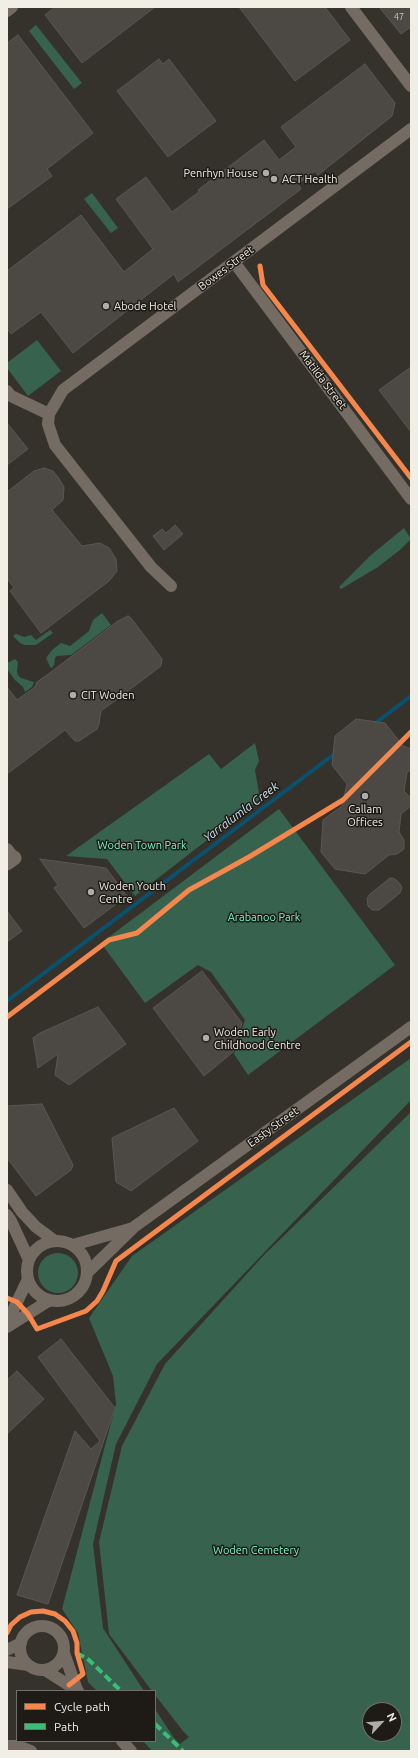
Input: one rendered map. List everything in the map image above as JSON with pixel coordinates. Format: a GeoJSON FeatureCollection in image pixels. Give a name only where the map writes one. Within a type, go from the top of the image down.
{"type":"FeatureCollection","features":[{"type":"Feature","properties":{"kind":"street"},"geometry":{"type":"LineString","coordinates":[[7,11],[12,7]]}},
{"type":"Feature","properties":{"kind":"street"},"geometry":{"type":"LineString","coordinates":[[351,7],[411,86]]}},
{"type":"Feature","properties":{"kind":"street","name":"Bowes Street"},"geometry":{"type":"LineString","coordinates":[[49,414],[63,390],[411,129]]}},
{"type":"Feature","properties":{"kind":"street","name":"Matilda Street"},"geometry":{"type":"LineString","coordinates":[[234,262],[411,499]]}},
{"type":"Feature","properties":{"kind":"street"},"geometry":{"type":"LineString","coordinates":[[7,392],[11,396],[49,414],[48,424],[55,445],[152,567],[171,586]]}},
{"type":"Feature","properties":{"kind":"street","name":"Easty Street"},"geometry":{"type":"LineString","coordinates":[[87,1273],[134,1227],[411,1027]]}},
{"type":"Feature","properties":{"kind":"street"},"geometry":{"type":"LineString","coordinates":[[7,1190],[22,1212],[36,1227],[55,1241]]}},
{"type":"Feature","properties":{"kind":"street"},"geometry":{"type":"LineString","coordinates":[[7,1216],[11,1221],[29,1260]]}},
{"type":"Feature","properties":{"kind":"street","name":"Easty Street"},"geometry":{"type":"LineString","coordinates":[[73,1245],[134,1227]]}},
{"type":"Feature","properties":{"kind":"street"},"geometry":{"type":"LineString","coordinates":[[55,1241],[73,1245],[79,1250],[84,1257],[87,1273],[84,1284],[79,1292],[70,1298],[60,1301],[50,1300],[36,1293],[28,1279],[27,1270],[29,1260],[39,1247],[55,1241]]}},
{"type":"Feature","properties":{"kind":"street"},"geometry":{"type":"LineString","coordinates":[[7,1323],[28,1279]]}},
{"type":"Feature","properties":{"kind":"street"},"geometry":{"type":"LineString","coordinates":[[7,1327],[50,1300]]}},
{"type":"Feature","properties":{"kind":"street"},"geometry":{"type":"LineString","coordinates":[[28,1665],[22,1655],[21,1644],[28,1632],[40,1626],[47,1627],[59,1633],[63,1639],[64,1653],[77,1690]]}},
{"type":"Feature","properties":{"kind":"street"},"geometry":{"type":"LineString","coordinates":[[7,1650],[21,1644]]}},
{"type":"Feature","properties":{"kind":"street"},"geometry":{"type":"LineString","coordinates":[[45,1670],[57,1664],[64,1653]]}},
{"type":"Feature","properties":{"kind":"street"},"geometry":{"type":"LineString","coordinates":[[7,1662],[28,1665],[45,1670],[77,1690]]}},
{"type":"Feature","properties":{"kind":"street"},"geometry":{"type":"LineString","coordinates":[[123,1742],[131,1751]]}},
{"type":"Feature","properties":{"kind":"street"},"geometry":{"type":"LineString","coordinates":[[7,1746],[18,1746],[31,1751]]}},
{"type":"Feature","properties":{"kind":"green space"},"geometry":{"type":"Polygon","coordinates":[[[36,25],[82,83],[74,89],[29,31],[36,25]]]}},
{"type":"Feature","properties":{"kind":"green space"},"geometry":{"type":"Polygon","coordinates":[[[92,193],[118,228],[111,233],[84,199],[92,193]]]}},
{"type":"Feature","properties":{"kind":"green space"},"geometry":{"type":"Polygon","coordinates":[[[37,340],[61,371],[28,396],[7,368],[7,363],[37,340]]]}},
{"type":"Feature","properties":{"kind":"green space"},"geometry":{"type":"Polygon","coordinates":[[[404,528],[411,539],[401,549],[378,567],[341,589],[339,587],[371,555],[404,528]]]}},
{"type":"Feature","properties":{"kind":"green space"},"geometry":{"type":"Polygon","coordinates":[[[102,613],[111,625],[71,655],[57,656],[55,658],[54,665],[52,668],[50,667],[46,658],[52,650],[61,643],[70,646],[89,631],[93,620],[102,613]]]}},
{"type":"Feature","properties":{"kind":"green space"},"geometry":{"type":"Polygon","coordinates":[[[50,630],[53,633],[36,645],[25,645],[20,643],[13,636],[16,634],[24,637],[31,635],[36,640],[50,630]]]}},
{"type":"Feature","properties":{"kind":"green space"},"geometry":{"type":"Polygon","coordinates":[[[15,659],[18,662],[18,675],[21,678],[34,682],[32,687],[25,692],[23,687],[15,680],[7,669],[7,663],[15,659]]]}},
{"type":"Feature","properties":{"kind":"green space","name":"Woden Town Park"},"geometry":{"type":"Polygon","coordinates":[[[255,743],[259,761],[255,770],[260,799],[135,896],[107,859],[66,856],[209,754],[221,769],[255,743]]]}},
{"type":"Feature","properties":{"kind":"green space","name":"Arabanoo Park"},"geometry":{"type":"Polygon","coordinates":[[[279,809],[395,965],[248,1075],[234,1054],[245,1020],[211,972],[198,965],[145,1003],[101,943],[279,809]]]}},
{"type":"Feature","properties":{"kind":"green space"},"geometry":{"type":"Polygon","coordinates":[[[411,1058],[411,1100],[157,1364],[116,1444],[93,1544],[103,1628],[143,1690],[96,1690],[88,1682],[78,1633],[62,1609],[116,1404],[113,1376],[89,1318],[132,1256],[411,1058]]]}},
{"type":"Feature","properties":{"kind":"green space","name":"Woden Cemetery"},"geometry":{"type":"Polygon","coordinates":[[[411,1112],[411,1751],[152,1751],[144,1742],[156,1742],[156,1711],[174,1738],[180,1744],[189,1737],[156,1696],[156,1690],[151,1690],[109,1634],[99,1542],[122,1446],[165,1364],[264,1255],[411,1112]]]}},
{"type":"Feature","properties":{"kind":"green space"},"geometry":{"type":"Polygon","coordinates":[[[58,1253],[66,1255],[72,1259],[76,1265],[78,1273],[76,1281],[72,1287],[66,1291],[58,1293],[50,1291],[44,1287],[40,1281],[38,1273],[40,1265],[44,1259],[50,1255],[58,1253]]]}},
{"type":"Feature","properties":{"kind":"building"},"geometry":{"type":"Polygon","coordinates":[[[55,7],[155,7],[82,63],[45,15],[55,7]]]}},
{"type":"Feature","properties":{"kind":"building"},"geometry":{"type":"Polygon","coordinates":[[[239,7],[325,7],[350,40],[295,81],[239,7]]]}},
{"type":"Feature","properties":{"kind":"building"},"geometry":{"type":"Polygon","coordinates":[[[379,7],[411,7],[411,27],[401,34],[379,7]]]}},
{"type":"Feature","properties":{"kind":"building"},"geometry":{"type":"Polygon","coordinates":[[[18,35],[93,133],[47,169],[52,176],[7,209],[7,43],[18,35]]]}},
{"type":"Feature","properties":{"kind":"building"},"geometry":{"type":"Polygon","coordinates":[[[159,59],[163,64],[169,59],[216,121],[168,157],[117,91],[159,59]]]}},
{"type":"Feature","properties":{"kind":"building"},"geometry":{"type":"Polygon","coordinates":[[[365,64],[395,103],[392,116],[318,175],[315,171],[298,184],[301,189],[178,282],[174,274],[73,353],[41,312],[11,334],[7,328],[7,271],[81,215],[124,272],[153,249],[116,199],[146,177],[172,212],[199,192],[198,190],[264,140],[279,160],[296,147],[281,127],[365,64]]]}},
{"type":"Feature","properties":{"kind":"building"},"geometry":{"type":"Polygon","coordinates":[[[411,367],[411,432],[379,390],[411,367]]]}},
{"type":"Feature","properties":{"kind":"building"},"geometry":{"type":"Polygon","coordinates":[[[7,423],[28,449],[7,465],[7,423]]]}},
{"type":"Feature","properties":{"kind":"building"},"geometry":{"type":"Polygon","coordinates":[[[44,468],[53,471],[64,487],[63,500],[52,510],[82,546],[100,543],[109,548],[116,559],[117,571],[109,581],[41,633],[10,591],[14,588],[7,578],[7,492],[34,471],[44,468]]]}},
{"type":"Feature","properties":{"kind":"building"},"geometry":{"type":"Polygon","coordinates":[[[175,525],[183,534],[164,550],[153,536],[162,529],[166,533],[175,525]]]}},
{"type":"Feature","properties":{"kind":"building","name":"CIT Woden"},"geometry":{"type":"Polygon","coordinates":[[[128,616],[162,659],[161,666],[101,711],[97,729],[79,741],[75,741],[65,730],[7,774],[7,687],[17,700],[35,687],[37,682],[118,621],[128,616]]]}},
{"type":"Feature","properties":{"kind":"building","name":"Callam Offices"},"geometry":{"type":"Polygon","coordinates":[[[356,719],[385,723],[403,746],[411,749],[411,770],[407,772],[404,791],[410,797],[411,806],[401,814],[399,832],[404,840],[404,849],[397,854],[389,855],[365,874],[335,869],[321,852],[323,820],[342,806],[347,784],[332,765],[335,736],[356,719]]]}},
{"type":"Feature","properties":{"kind":"building","name":"Woden Youth Centre"},"geometry":{"type":"Polygon","coordinates":[[[40,859],[106,868],[127,896],[84,928],[54,888],[58,885],[40,859]]]}},
{"type":"Feature","properties":{"kind":"building"},"geometry":{"type":"Polygon","coordinates":[[[390,878],[395,879],[400,884],[402,888],[400,893],[379,910],[372,910],[368,906],[367,898],[390,878]]]}},
{"type":"Feature","properties":{"kind":"building"},"geometry":{"type":"Polygon","coordinates":[[[7,911],[22,931],[7,942],[7,911]]]}},
{"type":"Feature","properties":{"kind":"building","name":"Woden Early Childhood Centre"},"geometry":{"type":"Polygon","coordinates":[[[202,971],[242,1023],[233,1052],[204,1076],[153,1008],[202,971]]]}},
{"type":"Feature","properties":{"kind":"building"},"geometry":{"type":"Polygon","coordinates":[[[98,1007],[126,1044],[69,1085],[55,1075],[58,1054],[38,1068],[33,1038],[40,1033],[98,1007]]]}},
{"type":"Feature","properties":{"kind":"building"},"geometry":{"type":"Polygon","coordinates":[[[42,1104],[73,1165],[71,1170],[36,1196],[7,1158],[7,1106],[42,1104]]]}},
{"type":"Feature","properties":{"kind":"building"},"geometry":{"type":"Polygon","coordinates":[[[174,1108],[198,1141],[131,1191],[116,1182],[112,1138],[174,1108]]]}},
{"type":"Feature","properties":{"kind":"building"},"geometry":{"type":"Polygon","coordinates":[[[61,1339],[115,1408],[48,1604],[17,1595],[75,1431],[91,1449],[100,1441],[38,1357],[61,1339]]]}},
{"type":"Feature","properties":{"kind":"building"},"geometry":{"type":"Polygon","coordinates":[[[17,1371],[44,1399],[7,1434],[7,1380],[17,1371]]]}},
{"type":"Feature","properties":{"kind":"waterway","name":"Yarralumla Creek"},"geometry":{"type":"LineString","coordinates":[[373,725],[411,696]]}},
{"type":"Feature","properties":{"kind":"waterway","name":"Yarralumla Creek"},"geometry":{"type":"LineString","coordinates":[[7,1001],[337,752]]}},
{"type":"Feature","properties":{"kind":"marked path"},"geometry":{"type":"LineString","coordinates":[[77,1653],[89,1660],[120,1690]]}},
{"type":"Feature","properties":{"kind":"marked path"},"geometry":{"type":"LineString","coordinates":[[156,1725],[183,1751]]}},
{"type":"Feature","properties":{"kind":"cycle path"},"geometry":{"type":"LineString","coordinates":[[260,266],[263,285],[411,478]]}},
{"type":"Feature","properties":{"kind":"cycle path"},"geometry":{"type":"LineString","coordinates":[[7,1017],[109,940],[137,933],[189,890],[249,857],[343,800],[411,732]]}},
{"type":"Feature","properties":{"kind":"cycle path"},"geometry":{"type":"LineString","coordinates":[[7,1298],[17,1302],[28,1314],[37,1329],[86,1311],[97,1301],[116,1261],[411,1042]]}},
{"type":"Feature","properties":{"kind":"cycle path"},"geometry":{"type":"LineString","coordinates":[[7,1633],[11,1625],[20,1617],[31,1612],[43,1611],[55,1614],[65,1621],[73,1631],[83,1674],[69,1685]]}},
{"type":"Feature","properties":{"kind":"place","name":"Penrhyn House"},"geometry":{"type":"Point","coordinates":[266,173]}},
{"type":"Feature","properties":{"kind":"place","name":"ACT Health"},"geometry":{"type":"Point","coordinates":[274,179]}},
{"type":"Feature","properties":{"kind":"place","name":"Abode Hotel"},"geometry":{"type":"Point","coordinates":[106,306]}},
{"type":"Feature","properties":{"kind":"place","name":"CIT Woden"},"geometry":{"type":"Point","coordinates":[73,695]}},
{"type":"Feature","properties":{"kind":"place","name":"Callam Offices"},"geometry":{"type":"Point","coordinates":[365,796]}},
{"type":"Feature","properties":{"kind":"place","name":"Woden Youth Centre"},"geometry":{"type":"Point","coordinates":[91,892]}},
{"type":"Feature","properties":{"kind":"place","name":"Woden Early Childhood Centre"},"geometry":{"type":"Point","coordinates":[206,1038]}}]}
